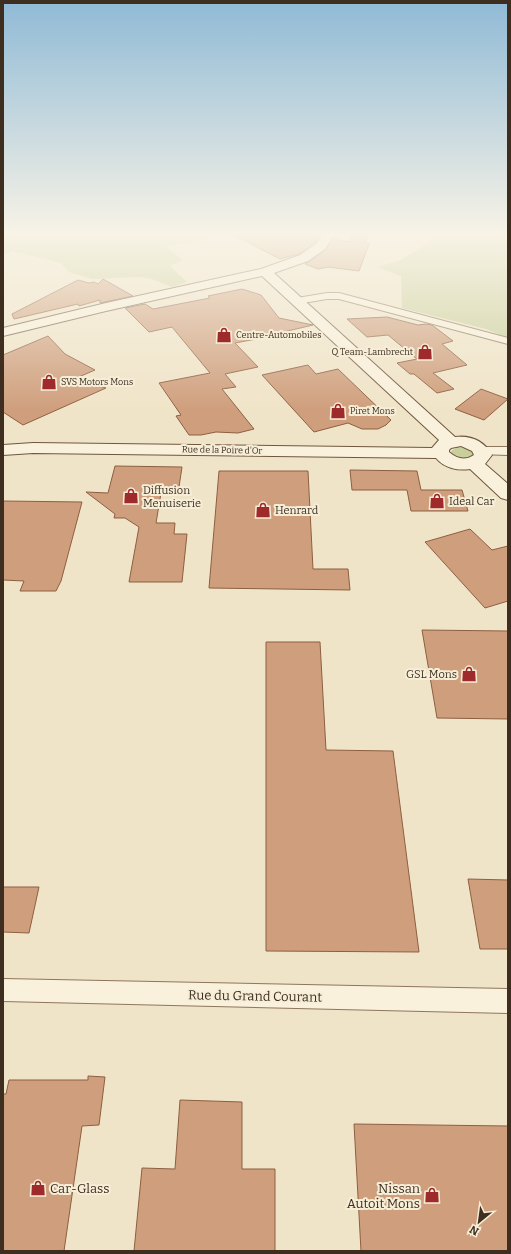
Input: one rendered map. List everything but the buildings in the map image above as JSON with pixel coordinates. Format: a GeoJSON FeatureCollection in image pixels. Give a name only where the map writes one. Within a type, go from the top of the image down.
{"type":"FeatureCollection","features":[{"type":"Feature","properties":{"kind":"street"},"geometry":{"type":"LineString","coordinates":[[3,332],[172,293]]}},
{"type":"Feature","properties":{"kind":"street"},"geometry":{"type":"LineString","coordinates":[[288,293],[446,447],[443,457],[454,463],[461,464],[478,457],[508,451]]}},
{"type":"Feature","properties":{"kind":"street"},"geometry":{"type":"LineString","coordinates":[[297,301],[327,296],[339,296],[508,341]]}},
{"type":"Feature","properties":{"kind":"street","name":"Rue de la Poire d'Or"},"geometry":{"type":"LineString","coordinates":[[3,450],[33,448],[446,447]]}},
{"type":"Feature","properties":{"kind":"street"},"geometry":{"type":"LineString","coordinates":[[478,457],[508,494]]}},
{"type":"Feature","properties":{"kind":"street","name":"Rue du Grand Courant"},"geometry":{"type":"LineString","coordinates":[[3,990],[508,1002]]}},
{"type":"Feature","properties":{"kind":"green space"},"geometry":{"type":"Polygon","coordinates":[[[402,293],[508,293],[508,338],[486,329],[402,308],[402,293]]]}},
{"type":"Feature","properties":{"kind":"green space"},"geometry":{"type":"Polygon","coordinates":[[[458,447],[471,450],[473,456],[462,458],[452,455],[451,451],[458,447]]]}},
{"type":"Feature","properties":{"kind":"place","name":"Centre-Automobiles"},"geometry":{"type":"Point","coordinates":[224,335]}},
{"type":"Feature","properties":{"kind":"place","name":"Q Team-Lambrecht"},"geometry":{"type":"Point","coordinates":[425,352]}},
{"type":"Feature","properties":{"kind":"place","name":"SVS Motors Mons"},"geometry":{"type":"Point","coordinates":[49,382]}},
{"type":"Feature","properties":{"kind":"place","name":"Piret Mons"},"geometry":{"type":"Point","coordinates":[338,411]}},
{"type":"Feature","properties":{"kind":"place","name":"Diffusion Menuiserie"},"geometry":{"type":"Point","coordinates":[131,496]}},
{"type":"Feature","properties":{"kind":"place","name":"Ideal Car"},"geometry":{"type":"Point","coordinates":[437,501]}},
{"type":"Feature","properties":{"kind":"place","name":"Henrard"},"geometry":{"type":"Point","coordinates":[263,510]}},
{"type":"Feature","properties":{"kind":"place","name":"GSL Mons"},"geometry":{"type":"Point","coordinates":[469,674]}},
{"type":"Feature","properties":{"kind":"place","name":"Car-Glass"},"geometry":{"type":"Point","coordinates":[38,1188]}},
{"type":"Feature","properties":{"kind":"place","name":"Nissan Autoit Mons"},"geometry":{"type":"Point","coordinates":[432,1195]}}]}
